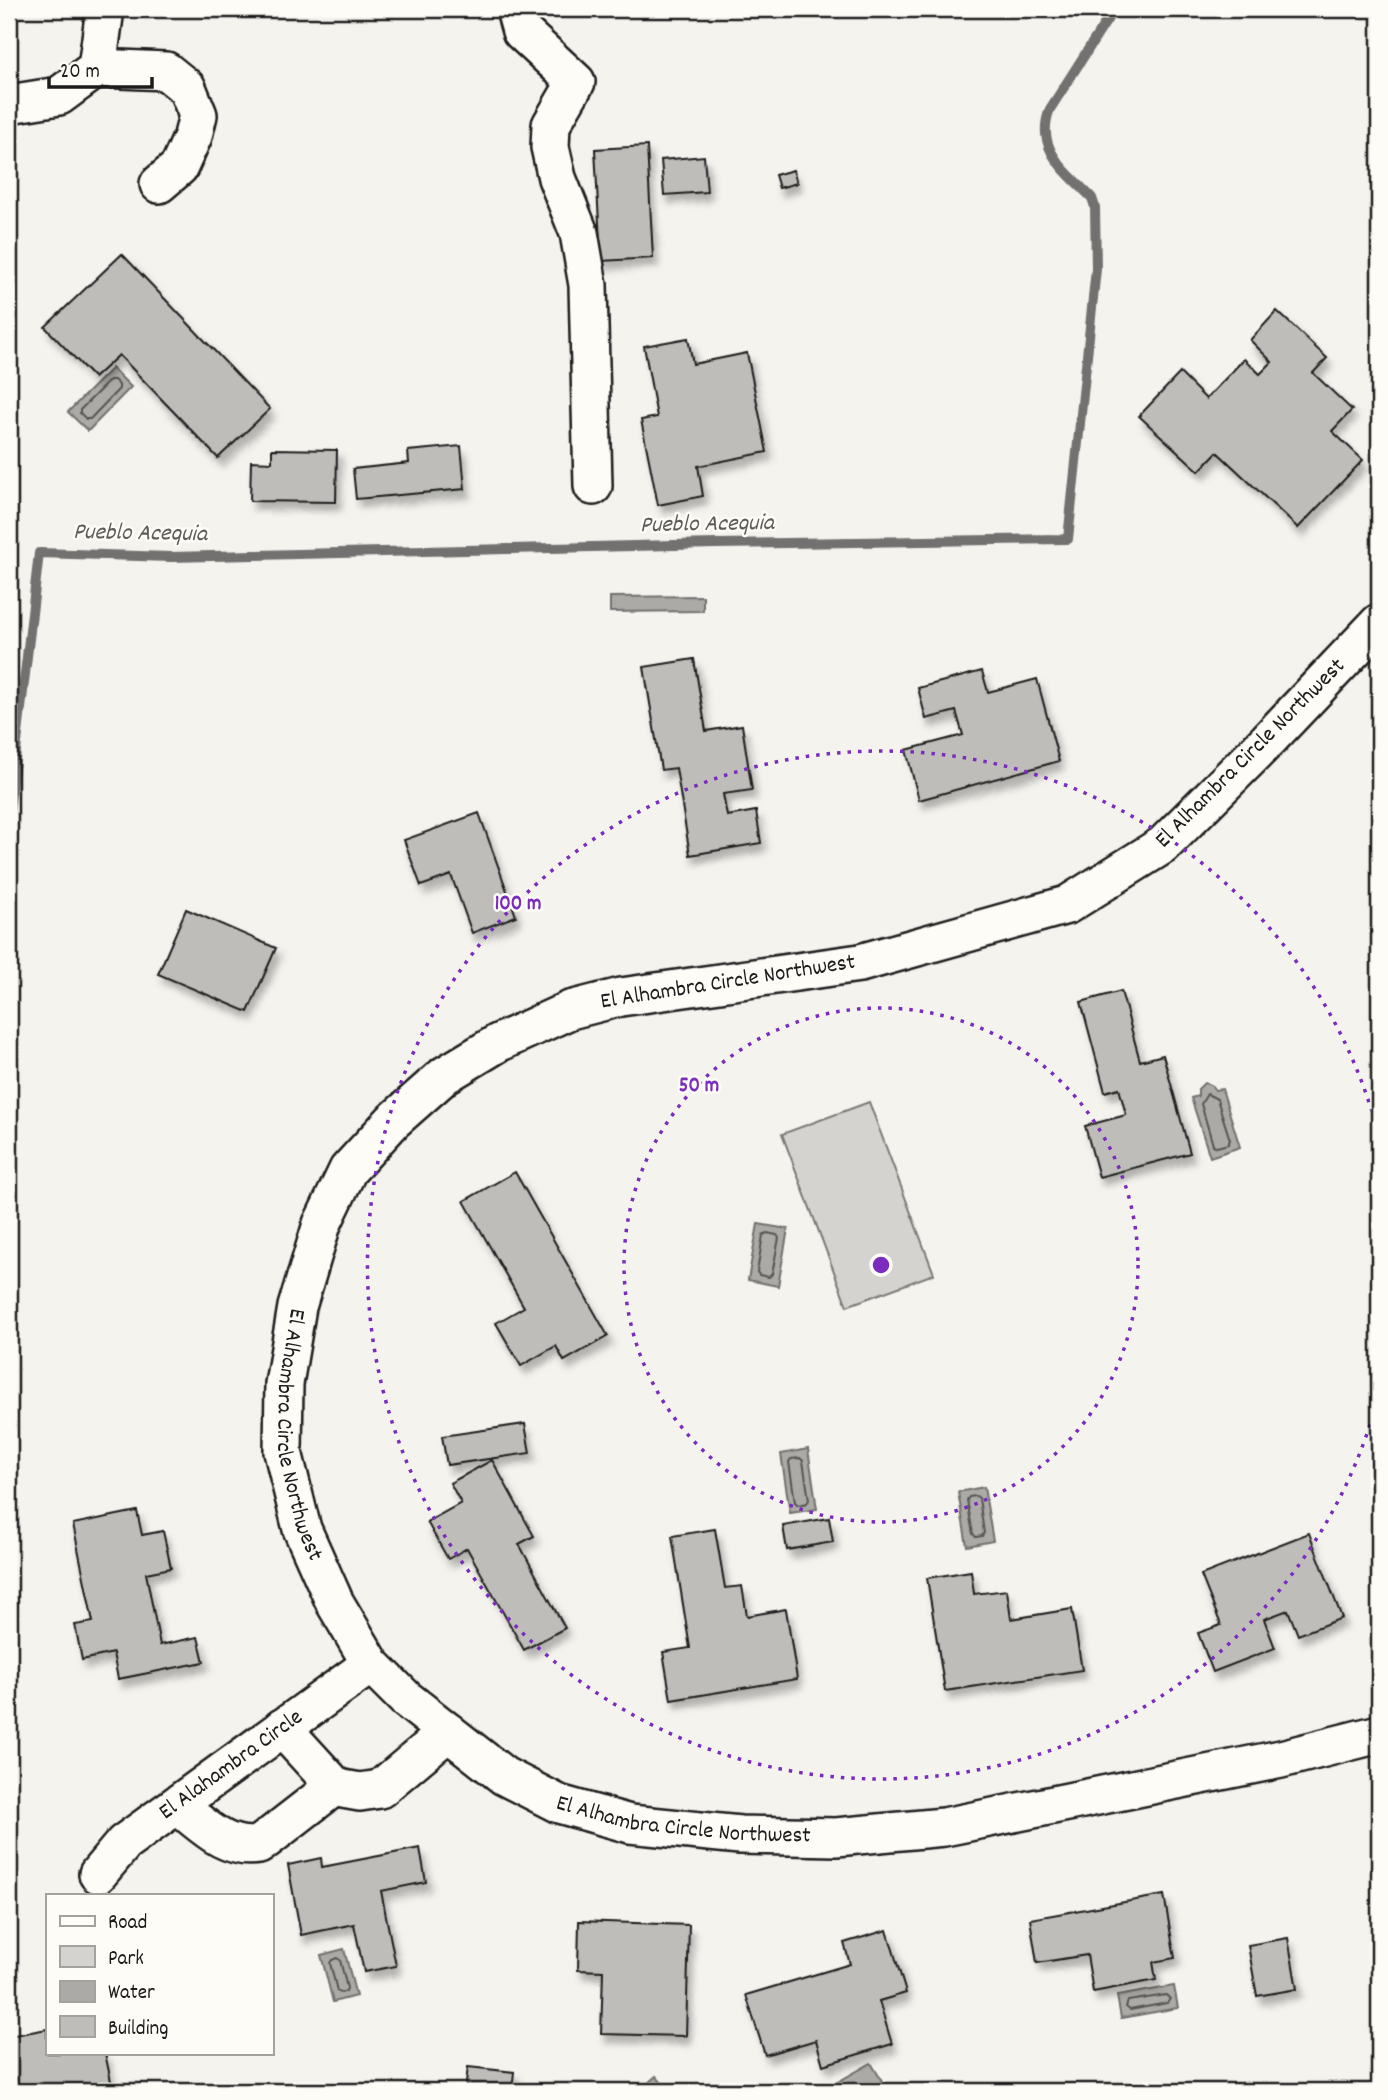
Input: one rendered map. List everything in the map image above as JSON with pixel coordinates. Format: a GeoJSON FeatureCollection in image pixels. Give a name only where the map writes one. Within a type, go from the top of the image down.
{"type":"FeatureCollection","features":[{"type":"Feature","properties":{"kind":"street"},"geometry":{"type":"LineString","coordinates":[[97,68],[105,9]]}},
{"type":"Feature","properties":{"kind":"street"},"geometry":{"type":"LineString","coordinates":[[515,9],[521,30],[576,82],[551,125],[550,148],[557,178],[579,233],[588,285],[593,486]]}},
{"type":"Feature","properties":{"kind":"street"},"geometry":{"type":"LineString","coordinates":[[9,104],[59,96],[97,68],[166,71],[187,88],[198,115],[193,136],[179,167],[159,184]]}},
{"type":"Feature","properties":{"kind":"street","name":"El Alhambra Circle Northwest"},"geometry":{"type":"LineString","coordinates":[[1379,623],[1163,845],[1067,905],[860,963],[621,997],[570,1010],[498,1043],[445,1075],[393,1121],[348,1170],[322,1224],[297,1307],[284,1384],[283,1452],[302,1529],[335,1603],[372,1664],[406,1699],[504,1776],[559,1804],[630,1824],[740,1835],[836,1837],[944,1827],[1281,1759],[1379,1734]]}},
{"type":"Feature","properties":{"kind":"street","name":"El Alahambra Circle"},"geometry":{"type":"LineString","coordinates":[[98,1874],[124,1843],[372,1664]]}},
{"type":"Feature","properties":{"kind":"street"},"geometry":{"type":"LineString","coordinates":[[282,1728],[335,1786],[360,1792],[380,1789],[447,1732]]}},
{"type":"Feature","properties":{"kind":"street"},"geometry":{"type":"LineString","coordinates":[[177,1805],[227,1843],[251,1847],[259,1845],[335,1786]]}},
{"type":"Feature","properties":{"kind":"green space"},"geometry":{"type":"Polygon","coordinates":[[[869,1102],[934,1274],[847,1306],[782,1134],[869,1102]]]}},
{"type":"Feature","properties":{"kind":"water"},"geometry":{"type":"Polygon","coordinates":[[[112,368],[131,387],[88,431],[68,412],[112,368]]]}},
{"type":"Feature","properties":{"kind":"water"},"geometry":{"type":"Polygon","coordinates":[[[703,596],[703,611],[610,612],[610,597],[703,596]]]}},
{"type":"Feature","properties":{"kind":"water"},"geometry":{"type":"Polygon","coordinates":[[[1204,1083],[1215,1090],[1222,1089],[1240,1147],[1210,1157],[1191,1098],[1198,1096],[1198,1089],[1204,1083]]]}},
{"type":"Feature","properties":{"kind":"water"},"geometry":{"type":"Polygon","coordinates":[[[758,1224],[788,1229],[778,1286],[748,1280],[758,1224]]]}},
{"type":"Feature","properties":{"kind":"water"},"geometry":{"type":"Polygon","coordinates":[[[808,1449],[817,1509],[790,1513],[781,1454],[808,1449]]]}},
{"type":"Feature","properties":{"kind":"water"},"geometry":{"type":"Polygon","coordinates":[[[984,1487],[993,1541],[967,1546],[958,1492],[984,1487]]]}},
{"type":"Feature","properties":{"kind":"water"},"geometry":{"type":"Polygon","coordinates":[[[344,1949],[356,1996],[333,2002],[321,1955],[344,1949]]]}},
{"type":"Feature","properties":{"kind":"water"},"geometry":{"type":"Polygon","coordinates":[[[1174,1986],[1178,2008],[1121,2018],[1117,1996],[1174,1986]]]}},
{"type":"Feature","properties":{"kind":"water"},"geometry":{"type":"Polygon","coordinates":[[[871,2063],[882,2081],[866,2091],[831,2091],[829,2087],[871,2063]]]}},
{"type":"Feature","properties":{"kind":"water"},"geometry":{"type":"Polygon","coordinates":[[[656,2076],[669,2091],[639,2091],[656,2076]]]}},
{"type":"Feature","properties":{"kind":"building"},"geometry":{"type":"Polygon","coordinates":[[[647,146],[653,258],[601,261],[595,149],[647,146]]]}},
{"type":"Feature","properties":{"kind":"building"},"geometry":{"type":"Polygon","coordinates":[[[704,156],[707,192],[664,195],[661,160],[704,156]]]}},
{"type":"Feature","properties":{"kind":"building"},"geometry":{"type":"Polygon","coordinates":[[[793,170],[797,183],[779,188],[775,175],[793,170]]]}},
{"type":"Feature","properties":{"kind":"building"},"geometry":{"type":"Polygon","coordinates":[[[122,254],[270,409],[218,458],[119,355],[94,378],[45,327],[122,254]]]}},
{"type":"Feature","properties":{"kind":"building"},"geometry":{"type":"Polygon","coordinates":[[[1277,311],[1327,358],[1313,373],[1352,410],[1332,431],[1363,460],[1298,528],[1217,452],[1199,471],[1139,416],[1180,373],[1206,399],[1244,359],[1260,374],[1272,362],[1250,340],[1277,311]]]}},
{"type":"Feature","properties":{"kind":"building"},"geometry":{"type":"Polygon","coordinates":[[[688,338],[693,364],[747,353],[767,452],[698,466],[703,496],[658,505],[641,420],[657,417],[644,346],[688,338]]]}},
{"type":"Feature","properties":{"kind":"building"},"geometry":{"type":"Polygon","coordinates":[[[461,446],[465,489],[356,499],[353,469],[409,463],[408,451],[461,446]]]}},
{"type":"Feature","properties":{"kind":"building"},"geometry":{"type":"Polygon","coordinates":[[[272,449],[337,450],[336,502],[250,501],[251,461],[272,462],[272,449]]]}},
{"type":"Feature","properties":{"kind":"building"},"geometry":{"type":"Polygon","coordinates":[[[694,659],[706,731],[742,725],[752,790],[723,794],[727,816],[756,811],[761,843],[690,855],[676,768],[661,770],[644,667],[694,659]]]}},
{"type":"Feature","properties":{"kind":"building"},"geometry":{"type":"Polygon","coordinates":[[[982,671],[988,692],[1037,679],[1059,761],[919,800],[906,750],[963,735],[956,711],[926,719],[918,688],[982,671]]]}},
{"type":"Feature","properties":{"kind":"building"},"geometry":{"type":"Polygon","coordinates":[[[479,813],[516,916],[472,933],[451,875],[421,886],[404,840],[479,813]]]}},
{"type":"Feature","properties":{"kind":"building"},"geometry":{"type":"Polygon","coordinates":[[[186,909],[276,948],[248,1012],[158,974],[186,909]]]}},
{"type":"Feature","properties":{"kind":"building"},"geometry":{"type":"Polygon","coordinates":[[[1121,991],[1140,1061],[1163,1055],[1190,1153],[1099,1177],[1085,1126],[1126,1115],[1119,1088],[1105,1092],[1081,1002],[1121,991]]]}},
{"type":"Feature","properties":{"kind":"building"},"geometry":{"type":"Polygon","coordinates":[[[515,1172],[608,1336],[564,1361],[556,1346],[521,1366],[496,1323],[524,1307],[464,1201],[515,1172]]]}},
{"type":"Feature","properties":{"kind":"building"},"geometry":{"type":"Polygon","coordinates":[[[525,1424],[530,1453],[447,1465],[442,1436],[525,1424]]]}},
{"type":"Feature","properties":{"kind":"building"},"geometry":{"type":"Polygon","coordinates":[[[492,1460],[534,1536],[519,1544],[565,1628],[524,1650],[467,1548],[448,1559],[427,1522],[461,1503],[450,1483],[492,1460]]]}},
{"type":"Feature","properties":{"kind":"building"},"geometry":{"type":"Polygon","coordinates":[[[137,1511],[142,1535],[163,1531],[171,1568],[146,1573],[160,1645],[198,1637],[204,1662],[118,1679],[113,1653],[82,1660],[75,1625],[93,1622],[73,1524],[137,1511]]]}},
{"type":"Feature","properties":{"kind":"building"},"geometry":{"type":"Polygon","coordinates":[[[829,1518],[833,1542],[787,1550],[783,1526],[829,1518]]]}},
{"type":"Feature","properties":{"kind":"building"},"geometry":{"type":"Polygon","coordinates":[[[715,1529],[725,1588],[742,1586],[747,1616],[786,1609],[797,1679],[671,1700],[663,1652],[690,1648],[672,1536],[715,1529]]]}},
{"type":"Feature","properties":{"kind":"building"},"geometry":{"type":"Polygon","coordinates":[[[1309,1533],[1342,1618],[1298,1635],[1288,1610],[1264,1619],[1275,1648],[1213,1672],[1198,1633],[1221,1625],[1201,1575],[1309,1533]]]}},
{"type":"Feature","properties":{"kind":"building"},"geometry":{"type":"Polygon","coordinates":[[[971,1571],[974,1594],[1007,1590],[1011,1619],[1072,1609],[1082,1670],[945,1691],[927,1578],[971,1571]]]}},
{"type":"Feature","properties":{"kind":"building"},"geometry":{"type":"Polygon","coordinates":[[[420,1848],[426,1882],[381,1891],[396,1966],[364,1972],[354,1924],[301,1935],[288,1865],[321,1858],[322,1867],[420,1848]]]}},
{"type":"Feature","properties":{"kind":"building"},"geometry":{"type":"Polygon","coordinates":[[[1164,1895],[1175,1958],[1153,1962],[1156,1980],[1093,1992],[1087,1955],[1037,1963],[1030,1919],[1164,1895]]]}},
{"type":"Feature","properties":{"kind":"building"},"geometry":{"type":"Polygon","coordinates":[[[579,1921],[689,1925],[686,2036],[601,2034],[603,1971],[578,1970],[579,1921]]]}},
{"type":"Feature","properties":{"kind":"building"},"geometry":{"type":"Polygon","coordinates":[[[887,1930],[906,1993],[879,2001],[892,2044],[823,2065],[816,2040],[765,2055],[746,1995],[850,1964],[844,1943],[887,1930]]]}},
{"type":"Feature","properties":{"kind":"building"},"geometry":{"type":"Polygon","coordinates":[[[1288,1938],[1297,1989],[1257,1996],[1248,1945],[1288,1938]]]}},
{"type":"Feature","properties":{"kind":"building"},"geometry":{"type":"Polygon","coordinates":[[[46,2029],[46,2054],[105,2054],[113,2091],[9,2091],[9,2036],[46,2029]]]}},
{"type":"Feature","properties":{"kind":"building"},"geometry":{"type":"Polygon","coordinates":[[[468,2067],[514,2072],[512,2091],[465,2091],[468,2067]]]}},
{"type":"Feature","properties":{"kind":"waterway","name":"Pueblo Acequia"},"geometry":{"type":"LineString","coordinates":[[9,812],[39,553],[171,557],[1068,539],[1096,269],[1095,207],[1092,198],[1063,169],[1049,148],[1046,123],[1050,109],[1114,9]]}}]}
